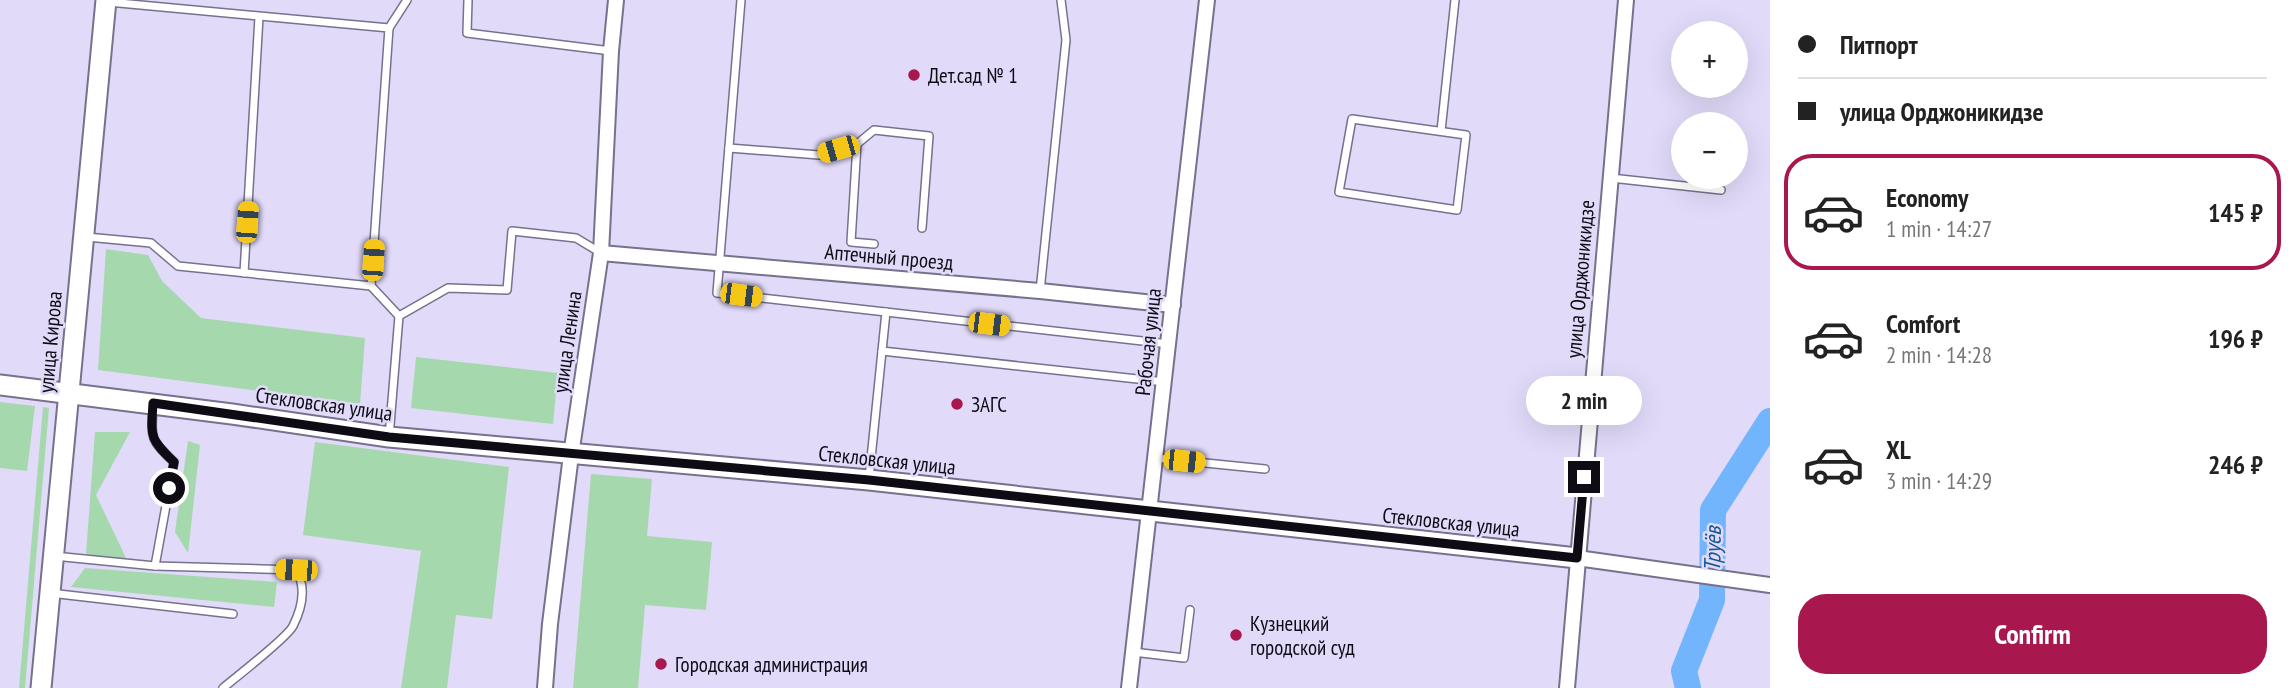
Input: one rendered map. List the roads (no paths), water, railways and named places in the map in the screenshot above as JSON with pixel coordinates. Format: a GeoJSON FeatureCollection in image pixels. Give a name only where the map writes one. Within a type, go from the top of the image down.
{"type":"FeatureCollection","features":[{"type":"Feature","properties":{"kind":"street","name":"улица Ленина"},"geometry":{"type":"LineString","coordinates":[[545,688],[550,624],[571,455],[601,253],[616,0]]}},
{"type":"Feature","properties":{"kind":"street","name":"Рабочая улица"},"geometry":{"type":"LineString","coordinates":[[1129,688],[1207,0]]}},
{"type":"Feature","properties":{"kind":"street","name":"улица Орджоникидзе"},"geometry":{"type":"LineString","coordinates":[[1567,688],[1626,0]]}},
{"type":"Feature","properties":{"kind":"street","name":"улица Кирова"},"geometry":{"type":"LineString","coordinates":[[41,688],[106,1]]}},
{"type":"Feature","properties":{"kind":"street","name":"Аптечный проезд"},"geometry":{"type":"LineString","coordinates":[[601,253],[1173,305]]}},
{"type":"Feature","properties":{"kind":"street","name":"Стекловская улица"},"geometry":{"type":"LineString","coordinates":[[0,385],[153,403],[389,437],[869,480],[1577,558],[1770,585]]}},
{"type":"Feature","properties":{"kind":"lane"},"geometry":{"type":"LineString","coordinates":[[371,286],[389,28],[407,0]]}},
{"type":"Feature","properties":{"kind":"lane"},"geometry":{"type":"LineString","coordinates":[[468,0],[467,33],[611,51]]}},
{"type":"Feature","properties":{"kind":"lane"},"geometry":{"type":"LineString","coordinates":[[741,0],[717,293],[1169,344]]}},
{"type":"Feature","properties":{"kind":"lane"},"geometry":{"type":"LineString","coordinates":[[1040,291],[1066,40],[1060,0]]}},
{"type":"Feature","properties":{"kind":"lane"},"geometry":{"type":"LineString","coordinates":[[1441,131],[1455,0]]}},
{"type":"Feature","properties":{"kind":"lane"},"geometry":{"type":"LineString","coordinates":[[106,1],[389,28]]}},
{"type":"Feature","properties":{"kind":"lane"},"geometry":{"type":"LineString","coordinates":[[244,273],[259,16]]}},
{"type":"Feature","properties":{"kind":"lane"},"geometry":{"type":"LineString","coordinates":[[1352,119],[1441,131],[1466,135],[1457,210],[1339,192],[1352,119]]}},
{"type":"Feature","properties":{"kind":"lane"},"geometry":{"type":"LineString","coordinates":[[729,148],[820,155],[857,144],[874,130],[929,136],[922,228]]}},
{"type":"Feature","properties":{"kind":"lane"},"geometry":{"type":"LineString","coordinates":[[857,144],[850,242],[874,244]]}},
{"type":"Feature","properties":{"kind":"lane"},"geometry":{"type":"LineString","coordinates":[[1610,178],[1721,190]]}},
{"type":"Feature","properties":{"kind":"lane"},"geometry":{"type":"LineString","coordinates":[[400,316],[448,288],[507,290],[512,231],[576,238],[601,253]]}},
{"type":"Feature","properties":{"kind":"lane"},"geometry":{"type":"LineString","coordinates":[[82,236],[151,243],[178,266],[371,286],[400,316],[389,437]]}},
{"type":"Feature","properties":{"kind":"lane"},"geometry":{"type":"LineString","coordinates":[[869,480],[886,312]]}},
{"type":"Feature","properties":{"kind":"lane"},"geometry":{"type":"LineString","coordinates":[[882,351],[1165,382]]}},
{"type":"Feature","properties":{"kind":"lane"},"geometry":{"type":"LineString","coordinates":[[153,403],[153,443],[174,462],[155,566]]}},
{"type":"Feature","properties":{"kind":"lane"},"geometry":{"type":"LineString","coordinates":[[1156,458],[1265,469]]}},
{"type":"Feature","properties":{"kind":"lane"},"geometry":{"type":"LineString","coordinates":[[53,556],[155,566],[296,570],[303,581],[303,594],[292,629],[223,688]]}},
{"type":"Feature","properties":{"kind":"lane"},"geometry":{"type":"LineString","coordinates":[[50,593],[233,614]]}},
{"type":"Feature","properties":{"kind":"lane"},"geometry":{"type":"LineString","coordinates":[[1133,652],[1184,658],[1190,610]]}},
{"type":"Feature","properties":{"kind":"waterway","name":"Труёв"},"geometry":{"type":"LineString","coordinates":[[1688,688],[1684,671],[1712,600],[1713,510],[1770,421]]}},
{"type":"Feature","properties":{"kind":"place","name":"Дет.сад № 1"},"geometry":{"type":"Point","coordinates":[914,75]}},
{"type":"Feature","properties":{"kind":"place","name":"ЗАГС"},"geometry":{"type":"Point","coordinates":[957,404]}},
{"type":"Feature","properties":{"kind":"place","name":"Кузнецкий городской суд"},"geometry":{"type":"Point","coordinates":[1236,635]}},
{"type":"Feature","properties":{"kind":"place","name":"Городская администрация"},"geometry":{"type":"Point","coordinates":[661,664]}}]}
